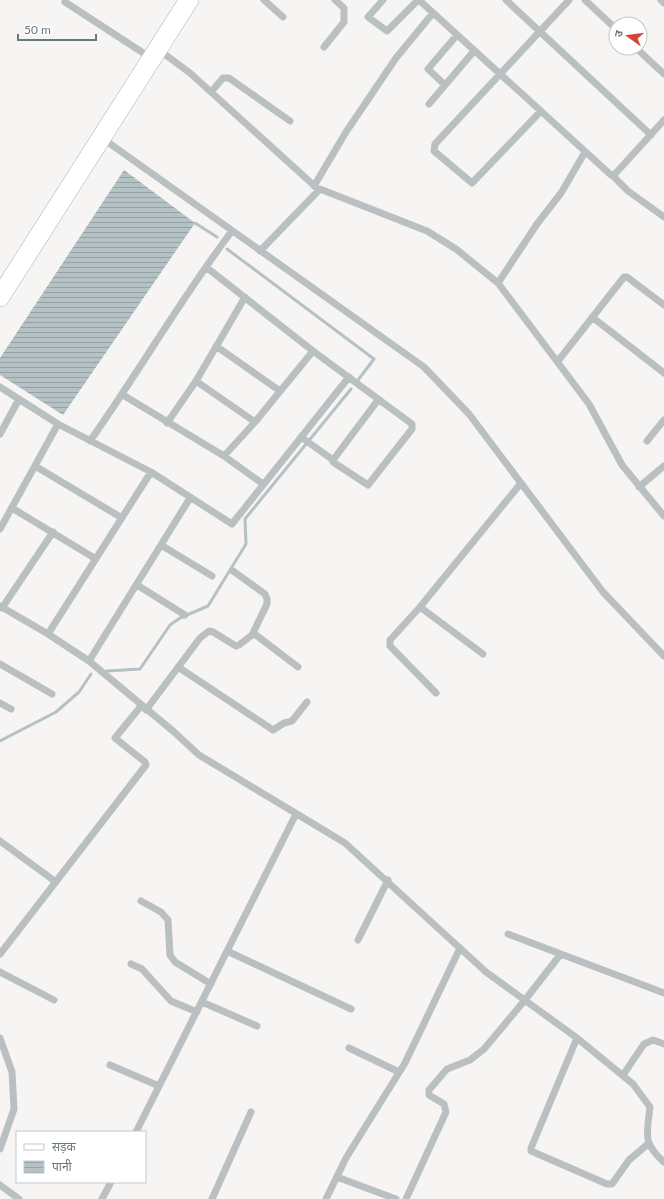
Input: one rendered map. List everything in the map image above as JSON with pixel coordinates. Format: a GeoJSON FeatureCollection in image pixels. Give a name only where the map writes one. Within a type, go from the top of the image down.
{"type":"FeatureCollection","features":[{"type":"Feature","properties":{"kind":"main road"},"geometry":{"type":"LineString","coordinates":[[0,297],[190,0]]}},
{"type":"Feature","properties":{"kind":"street"},"geometry":{"type":"LineString","coordinates":[[264,0],[283,17]]}},
{"type":"Feature","properties":{"kind":"street"},"geometry":{"type":"LineString","coordinates":[[324,47],[344,22],[344,8],[335,0]]}},
{"type":"Feature","properties":{"kind":"street"},"geometry":{"type":"LineString","coordinates":[[382,0],[368,17],[387,31],[418,0],[628,191],[664,217]]}},
{"type":"Feature","properties":{"kind":"street"},"geometry":{"type":"LineString","coordinates":[[506,0],[651,135]]}},
{"type":"Feature","properties":{"kind":"street"},"geometry":{"type":"LineString","coordinates":[[541,111],[472,183],[434,151],[435,144],[569,0]]}},
{"type":"Feature","properties":{"kind":"street"},"geometry":{"type":"LineString","coordinates":[[585,0],[608,22]]}},
{"type":"Feature","properties":{"kind":"street"},"geometry":{"type":"LineString","coordinates":[[661,0],[664,3]]}},
{"type":"Feature","properties":{"kind":"street"},"geometry":{"type":"LineString","coordinates":[[65,2],[190,73],[316,188],[428,231],[456,249],[498,283],[589,404],[622,465],[664,516]]}},
{"type":"Feature","properties":{"kind":"street"},"geometry":{"type":"LineString","coordinates":[[260,250],[316,188],[346,132],[396,58],[433,13]]}},
{"type":"Feature","properties":{"kind":"street"},"geometry":{"type":"LineString","coordinates":[[445,85],[428,69],[457,35]]}},
{"type":"Feature","properties":{"kind":"street"},"geometry":{"type":"LineString","coordinates":[[429,104],[474,51]]}},
{"type":"Feature","properties":{"kind":"street"},"geometry":{"type":"LineString","coordinates":[[645,56],[664,74]]}},
{"type":"Feature","properties":{"kind":"street"},"geometry":{"type":"LineString","coordinates":[[211,92],[223,78],[229,78],[290,121]]}},
{"type":"Feature","properties":{"kind":"street"},"geometry":{"type":"LineString","coordinates":[[613,176],[664,120]]}},
{"type":"Feature","properties":{"kind":"street"},"geometry":{"type":"LineString","coordinates":[[102,138],[424,367],[469,414],[603,592],[664,656]]}},
{"type":"Feature","properties":{"kind":"street"},"geometry":{"type":"LineString","coordinates":[[498,283],[537,224],[561,193],[585,152]]}},
{"type":"Feature","properties":{"kind":"street"},"geometry":{"type":"LineString","coordinates":[[90,441],[123,395],[206,267],[232,231]]}},
{"type":"Feature","properties":{"kind":"street"},"geometry":{"type":"LineString","coordinates":[[206,267],[312,351],[412,424],[412,428],[371,484],[366,485],[333,462],[333,460],[306,440]]}},
{"type":"Feature","properties":{"kind":"street"},"geometry":{"type":"LineString","coordinates":[[558,362],[592,317],[626,276],[664,305]]}},
{"type":"Feature","properties":{"kind":"street"},"geometry":{"type":"LineString","coordinates":[[167,422],[196,381],[245,297]]}},
{"type":"Feature","properties":{"kind":"street"},"geometry":{"type":"LineString","coordinates":[[592,317],[664,373]]}},
{"type":"Feature","properties":{"kind":"street"},"geometry":{"type":"LineString","coordinates":[[216,346],[280,391]]}},
{"type":"Feature","properties":{"kind":"street"},"geometry":{"type":"LineString","coordinates":[[224,456],[255,422],[312,351]]}},
{"type":"Feature","properties":{"kind":"street"},"geometry":{"type":"LineString","coordinates":[[0,387],[58,424],[151,472],[232,524],[235,524],[263,484],[306,440],[349,377]]}},
{"type":"Feature","properties":{"kind":"street"},"geometry":{"type":"LineString","coordinates":[[196,381],[255,422]]}},
{"type":"Feature","properties":{"kind":"street"},"geometry":{"type":"LineString","coordinates":[[123,395],[224,456],[263,484]]}},
{"type":"Feature","properties":{"kind":"street"},"geometry":{"type":"LineString","coordinates":[[0,434],[19,400]]}},
{"type":"Feature","properties":{"kind":"street"},"geometry":{"type":"LineString","coordinates":[[333,460],[378,400]]}},
{"type":"Feature","properties":{"kind":"street"},"geometry":{"type":"LineString","coordinates":[[648,442],[664,420]]}},
{"type":"Feature","properties":{"kind":"street"},"geometry":{"type":"LineString","coordinates":[[0,529],[58,424]]}},
{"type":"Feature","properties":{"kind":"street"},"geometry":{"type":"LineString","coordinates":[[35,466],[122,518]]}},
{"type":"Feature","properties":{"kind":"street"},"geometry":{"type":"LineString","coordinates":[[639,487],[664,466]]}},
{"type":"Feature","properties":{"kind":"street"},"geometry":{"type":"LineString","coordinates":[[48,634],[151,472]]}},
{"type":"Feature","properties":{"kind":"street"},"geometry":{"type":"LineString","coordinates":[[436,693],[390,646],[390,640],[420,608],[521,482]]}},
{"type":"Feature","properties":{"kind":"street"},"geometry":{"type":"LineString","coordinates":[[89,661],[190,498]]}},
{"type":"Feature","properties":{"kind":"street"},"geometry":{"type":"LineString","coordinates":[[12,508],[96,558]]}},
{"type":"Feature","properties":{"kind":"street"},"geometry":{"type":"LineString","coordinates":[[52,532],[1,607],[48,634],[89,661],[173,731],[199,755],[345,843],[388,880],[486,972],[577,1038],[623,1075],[633,1084],[650,1107],[647,1130],[648,1144],[652,1152],[664,1162]]}},
{"type":"Feature","properties":{"kind":"street"},"geometry":{"type":"LineString","coordinates":[[161,545],[212,576]]}},
{"type":"Feature","properties":{"kind":"street"},"geometry":{"type":"LineString","coordinates":[[0,954],[146,765],[146,762],[115,738],[144,708],[205,633],[213,632],[236,646],[240,646],[252,635],[267,604],[267,599],[265,594],[233,571]]}},
{"type":"Feature","properties":{"kind":"street"},"geometry":{"type":"LineString","coordinates":[[137,585],[185,615]]}},
{"type":"Feature","properties":{"kind":"street"},"geometry":{"type":"LineString","coordinates":[[420,608],[483,654]]}},
{"type":"Feature","properties":{"kind":"street"},"geometry":{"type":"LineString","coordinates":[[252,635],[298,667]]}},
{"type":"Feature","properties":{"kind":"street"},"geometry":{"type":"LineString","coordinates":[[0,664],[52,694]]}},
{"type":"Feature","properties":{"kind":"street"},"geometry":{"type":"LineString","coordinates":[[178,667],[273,730],[284,723],[292,721],[307,702]]}},
{"type":"Feature","properties":{"kind":"street"},"geometry":{"type":"LineString","coordinates":[[0,703],[11,709]]}},
{"type":"Feature","properties":{"kind":"street"},"geometry":{"type":"LineString","coordinates":[[136,1131],[296,814]]}},
{"type":"Feature","properties":{"kind":"street"},"geometry":{"type":"LineString","coordinates":[[0,841],[56,882]]}},
{"type":"Feature","properties":{"kind":"street"},"geometry":{"type":"LineString","coordinates":[[358,940],[388,880]]}},
{"type":"Feature","properties":{"kind":"street"},"geometry":{"type":"LineString","coordinates":[[141,901],[165,916],[168,920],[170,955],[175,962],[211,984]]}},
{"type":"Feature","properties":{"kind":"street"},"geometry":{"type":"LineString","coordinates":[[508,934],[664,993]]}},
{"type":"Feature","properties":{"kind":"street"},"geometry":{"type":"LineString","coordinates":[[326,1199],[346,1158],[399,1072],[460,948]]}},
{"type":"Feature","properties":{"kind":"street"},"geometry":{"type":"LineString","coordinates":[[227,951],[351,1009]]}},
{"type":"Feature","properties":{"kind":"street"},"geometry":{"type":"LineString","coordinates":[[406,1199],[446,1112],[444,1104],[429,1095],[429,1090],[447,1069],[470,1060],[484,1049],[525,1000],[560,954]]}},
{"type":"Feature","properties":{"kind":"street"},"geometry":{"type":"LineString","coordinates":[[131,964],[142,969],[171,1001],[197,1012]]}},
{"type":"Feature","properties":{"kind":"street"},"geometry":{"type":"LineString","coordinates":[[0,972],[54,1000]]}},
{"type":"Feature","properties":{"kind":"street"},"geometry":{"type":"LineString","coordinates":[[202,1002],[257,1026]]}},
{"type":"Feature","properties":{"kind":"street"},"geometry":{"type":"LineString","coordinates":[[0,1038],[12,1072],[14,1110],[0,1149]]}},
{"type":"Feature","properties":{"kind":"street"},"geometry":{"type":"LineString","coordinates":[[577,1038],[531,1151],[607,1184],[612,1184],[629,1160],[648,1144]]}},
{"type":"Feature","properties":{"kind":"street"},"geometry":{"type":"LineString","coordinates":[[623,1075],[644,1044],[653,1040],[664,1044]]}},
{"type":"Feature","properties":{"kind":"street"},"geometry":{"type":"LineString","coordinates":[[349,1048],[399,1072]]}},
{"type":"Feature","properties":{"kind":"street"},"geometry":{"type":"LineString","coordinates":[[110,1065],[159,1086]]}},
{"type":"Feature","properties":{"kind":"street"},"geometry":{"type":"LineString","coordinates":[[212,1199],[251,1112]]}},
{"type":"Feature","properties":{"kind":"street"},"geometry":{"type":"LineString","coordinates":[[337,1177],[396,1199]]}},
{"type":"Feature","properties":{"kind":"street"},"geometry":{"type":"LineString","coordinates":[[102,1199],[110,1183]]}},
{"type":"Feature","properties":{"kind":"street"},"geometry":{"type":"LineString","coordinates":[[0,1185],[19,1199]]}},
{"type":"Feature","properties":{"kind":"water"},"geometry":{"type":"Polygon","coordinates":[[[124,170],[195,223],[63,415],[0,375],[0,358],[124,170]]]}},
{"type":"Feature","properties":{"kind":"waterway"},"geometry":{"type":"LineString","coordinates":[[195,223],[217,237]]}},
{"type":"Feature","properties":{"kind":"waterway"},"geometry":{"type":"LineString","coordinates":[[227,249],[374,359],[358,380]]}},
{"type":"Feature","properties":{"kind":"waterway"},"geometry":{"type":"LineString","coordinates":[[107,671],[140,669],[170,625],[180,618],[208,606],[246,544],[245,519],[351,389]]}},
{"type":"Feature","properties":{"kind":"waterway"},"geometry":{"type":"LineString","coordinates":[[0,741],[56,712],[79,692],[91,674]]}}]}
